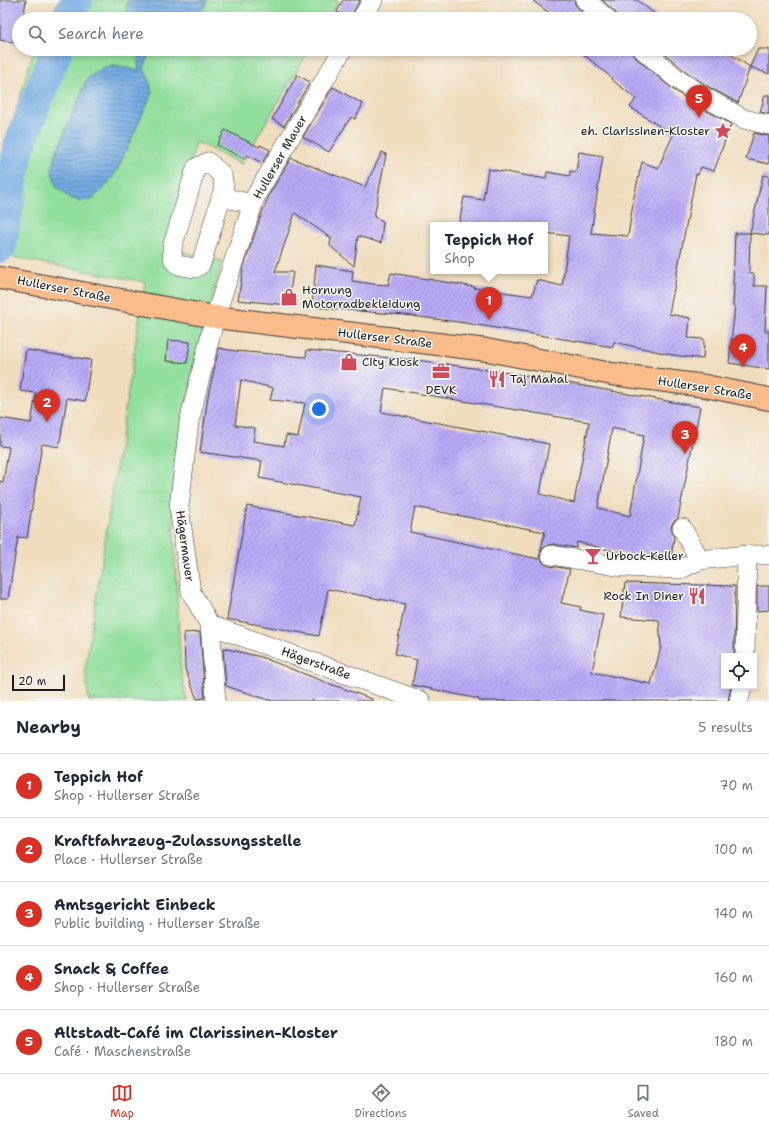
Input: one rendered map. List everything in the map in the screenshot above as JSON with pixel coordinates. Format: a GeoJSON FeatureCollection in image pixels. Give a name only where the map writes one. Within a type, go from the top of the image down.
{"type":"FeatureCollection","features":[{"type":"Feature","properties":{"kind":"main road","name":"Hullerser Straße"},"geometry":{"type":"LineString","coordinates":[[6,279],[215,317],[487,350],[612,374],[705,386],[769,399]]}},
{"type":"Feature","properties":{"kind":"street"},"geometry":{"type":"LineString","coordinates":[[365,12],[373,0]]}},
{"type":"Feature","properties":{"kind":"street"},"geometry":{"type":"LineString","coordinates":[[585,0],[599,12]]}},
{"type":"Feature","properties":{"kind":"street","name":"Hullerser Mauer"},"geometry":{"type":"LineString","coordinates":[[215,317],[256,195],[339,56]]}},
{"type":"Feature","properties":{"kind":"street"},"geometry":{"type":"LineString","coordinates":[[650,56],[677,79],[701,95],[744,119],[769,125]]}},
{"type":"Feature","properties":{"kind":"street"},"geometry":{"type":"LineString","coordinates":[[208,162],[222,175],[224,188],[221,197],[201,264],[195,268],[177,264],[172,258],[172,248],[196,168],[208,162]]}},
{"type":"Feature","properties":{"kind":"street"},"geometry":{"type":"LineString","coordinates":[[221,197],[253,204]]}},
{"type":"Feature","properties":{"kind":"street","name":"Hägermauer"},"geometry":{"type":"LineString","coordinates":[[215,317],[189,422],[179,507],[191,592],[210,625],[216,701]]}},
{"type":"Feature","properties":{"kind":"street"},"geometry":{"type":"LineString","coordinates":[[682,528],[700,560]]}},
{"type":"Feature","properties":{"kind":"street"},"geometry":{"type":"LineString","coordinates":[[551,555],[622,567],[652,568],[681,568],[700,560],[747,555],[769,555]]}},
{"type":"Feature","properties":{"kind":"street"},"geometry":{"type":"LineString","coordinates":[[745,653],[747,555]]}},
{"type":"Feature","properties":{"kind":"street","name":"Hägerstraße"},"geometry":{"type":"LineString","coordinates":[[210,625],[421,701]]}},
{"type":"Feature","properties":{"kind":"street"},"geometry":{"type":"LineString","coordinates":[[739,701],[741,689]]}},
{"type":"Feature","properties":{"kind":"green space"},"geometry":{"type":"Polygon","coordinates":[[[59,0],[339,0],[332,12],[53,12],[59,0]]]}},
{"type":"Feature","properties":{"kind":"green space"},"geometry":{"type":"Polygon","coordinates":[[[32,56],[306,56],[241,164],[196,142],[167,248],[222,261],[194,367],[172,498],[181,672],[187,701],[89,701],[85,669],[145,282],[0,255],[0,165],[32,56]]]}},
{"type":"Feature","properties":{"kind":"water"},"geometry":{"type":"Polygon","coordinates":[[[128,0],[207,0],[204,8],[200,12],[127,12],[126,6],[128,0]]]}},
{"type":"Feature","properties":{"kind":"water"},"geometry":{"type":"Polygon","coordinates":[[[139,56],[148,56],[144,69],[149,79],[152,93],[118,168],[107,185],[92,199],[81,201],[70,198],[57,187],[52,173],[56,153],[87,79],[104,67],[116,66],[139,71],[138,62],[139,56]]]}},
{"type":"Feature","properties":{"kind":"building"},"geometry":{"type":"Polygon","coordinates":[[[0,0],[26,0],[24,12],[12,12],[12,42],[0,40],[0,0]]]}},
{"type":"Feature","properties":{"kind":"building"},"geometry":{"type":"Polygon","coordinates":[[[343,0],[360,0],[353,12],[337,12],[343,0]]]}},
{"type":"Feature","properties":{"kind":"building"},"geometry":{"type":"Polygon","coordinates":[[[532,0],[574,0],[575,4],[582,12],[548,12],[532,0]]]}},
{"type":"Feature","properties":{"kind":"building"},"geometry":{"type":"Polygon","coordinates":[[[602,0],[637,0],[652,12],[615,12],[602,0]]]}},
{"type":"Feature","properties":{"kind":"building"},"geometry":{"type":"Polygon","coordinates":[[[758,49],[769,49],[769,74],[750,67],[755,56],[757,56],[758,49]]]}},
{"type":"Feature","properties":{"kind":"building"},"geometry":{"type":"Polygon","coordinates":[[[585,56],[634,56],[671,88],[696,105],[731,124],[714,171],[701,167],[698,175],[696,174],[669,314],[690,318],[688,338],[704,339],[703,359],[673,355],[614,342],[613,347],[465,323],[405,315],[312,307],[316,265],[353,271],[352,281],[373,284],[388,285],[391,273],[475,287],[474,288],[532,296],[537,280],[562,286],[569,236],[548,233],[548,222],[460,222],[464,197],[483,200],[488,169],[546,179],[547,172],[570,176],[570,171],[576,172],[579,152],[603,156],[591,233],[628,236],[634,197],[642,162],[658,168],[673,135],[630,107],[636,99],[611,79],[612,78],[585,56]]]}},
{"type":"Feature","properties":{"kind":"building"},"geometry":{"type":"Polygon","coordinates":[[[667,56],[733,56],[750,67],[738,103],[707,86],[667,56]]]}},
{"type":"Feature","properties":{"kind":"building"},"geometry":{"type":"Polygon","coordinates":[[[297,75],[310,82],[284,126],[272,119],[297,75]]]}},
{"type":"Feature","properties":{"kind":"building"},"geometry":{"type":"Polygon","coordinates":[[[333,87],[363,104],[355,119],[351,117],[329,152],[303,137],[333,87]]]}},
{"type":"Feature","properties":{"kind":"building"},"geometry":{"type":"Polygon","coordinates":[[[765,95],[769,95],[769,114],[760,112],[765,95]]]}},
{"type":"Feature","properties":{"kind":"building"},"geometry":{"type":"Polygon","coordinates":[[[225,130],[259,147],[260,145],[270,150],[262,163],[247,155],[245,159],[217,145],[225,130]]]}},
{"type":"Feature","properties":{"kind":"building"},"geometry":{"type":"Polygon","coordinates":[[[754,133],[769,136],[769,164],[746,159],[754,133]]]}},
{"type":"Feature","properties":{"kind":"building"},"geometry":{"type":"Polygon","coordinates":[[[382,152],[386,154],[374,217],[383,221],[381,243],[358,236],[354,266],[330,246],[331,238],[295,213],[275,272],[293,272],[288,305],[238,300],[243,269],[259,221],[269,195],[291,158],[365,187],[382,152]]]}},
{"type":"Feature","properties":{"kind":"building"},"geometry":{"type":"Polygon","coordinates":[[[763,175],[769,176],[769,235],[750,233],[763,175]]]}},
{"type":"Feature","properties":{"kind":"building"},"geometry":{"type":"Polygon","coordinates":[[[735,233],[750,233],[749,273],[754,274],[754,286],[767,286],[765,331],[769,331],[769,369],[729,363],[735,306],[733,306],[733,284],[735,233]]]}},
{"type":"Feature","properties":{"kind":"building"},"geometry":{"type":"Polygon","coordinates":[[[168,340],[190,342],[187,363],[166,361],[168,340]]]}},
{"type":"Feature","properties":{"kind":"building"},"geometry":{"type":"Polygon","coordinates":[[[219,348],[235,351],[306,357],[307,350],[424,361],[523,375],[700,407],[678,518],[673,522],[671,527],[674,537],[671,558],[638,557],[577,542],[576,548],[553,544],[543,548],[540,553],[545,532],[415,507],[410,532],[539,559],[540,554],[544,564],[570,569],[561,603],[581,607],[580,610],[603,615],[592,672],[651,684],[661,647],[659,620],[621,617],[625,583],[735,586],[734,653],[721,653],[721,689],[730,689],[728,701],[479,701],[479,699],[412,685],[417,660],[395,654],[405,604],[328,589],[319,636],[227,619],[247,506],[355,525],[361,497],[259,478],[262,461],[200,452],[208,396],[219,348]],[[241,380],[235,425],[255,428],[253,441],[284,446],[286,435],[298,437],[305,403],[270,400],[273,388],[241,380]],[[385,388],[381,412],[549,444],[540,494],[574,503],[589,422],[385,388]],[[612,428],[598,508],[630,516],[644,435],[612,428]]]}},
{"type":"Feature","properties":{"kind":"building"},"geometry":{"type":"Polygon","coordinates":[[[26,350],[91,360],[85,401],[67,398],[59,447],[42,444],[27,538],[18,537],[8,599],[0,599],[0,481],[3,482],[9,447],[0,446],[0,418],[31,423],[36,393],[20,391],[26,350]]]}},
{"type":"Feature","properties":{"kind":"building"},"geometry":{"type":"Polygon","coordinates":[[[757,586],[769,586],[769,610],[757,611],[757,586]]]}},
{"type":"Feature","properties":{"kind":"building"},"geometry":{"type":"Polygon","coordinates":[[[200,632],[205,698],[197,699],[185,669],[184,633],[200,632]]]}},
{"type":"Feature","properties":{"kind":"building"},"geometry":{"type":"Polygon","coordinates":[[[223,648],[261,657],[372,699],[372,701],[272,701],[226,686],[223,648]]]}},
{"type":"Feature","properties":{"kind":"waterway"},"geometry":{"type":"LineString","coordinates":[[72,12],[77,0]]}},
{"type":"Feature","properties":{"kind":"waterway"},"geometry":{"type":"LineString","coordinates":[[0,247],[18,149],[54,56]]}},
{"type":"Feature","properties":{"kind":"place","name":"Altstadt-Café im Clarissinen-Kloster"},"geometry":{"type":"Point","coordinates":[699,118]}},
{"type":"Feature","properties":{"kind":"place","name":"eh. Clarissinen-Kloster"},"geometry":{"type":"Point","coordinates":[723,131]}},
{"type":"Feature","properties":{"kind":"place","name":"Hornung Motorradbekleidung"},"geometry":{"type":"Point","coordinates":[289,297]}},
{"type":"Feature","properties":{"kind":"place","name":"Teppich Hof"},"geometry":{"type":"Point","coordinates":[489,320]}},
{"type":"Feature","properties":{"kind":"place","name":"City Kiosk"},"geometry":{"type":"Point","coordinates":[349,362]}},
{"type":"Feature","properties":{"kind":"place","name":"Snack & Coffee"},"geometry":{"type":"Point","coordinates":[743,367]}},
{"type":"Feature","properties":{"kind":"place","name":"DEVK"},"geometry":{"type":"Point","coordinates":[441,371]}},
{"type":"Feature","properties":{"kind":"place","name":"Taj Mahal"},"geometry":{"type":"Point","coordinates":[497,379]}},
{"type":"Feature","properties":{"kind":"place","name":"Kraftfahrzeug-Zulassungsstelle"},"geometry":{"type":"Point","coordinates":[47,422]}},
{"type":"Feature","properties":{"kind":"place","name":"Amtsgericht Einbeck"},"geometry":{"type":"Point","coordinates":[685,454]}},
{"type":"Feature","properties":{"kind":"place","name":"Urbock-Keller"},"geometry":{"type":"Point","coordinates":[593,556]}},
{"type":"Feature","properties":{"kind":"place","name":"Rock In Diner"},"geometry":{"type":"Point","coordinates":[697,596]}}]}
